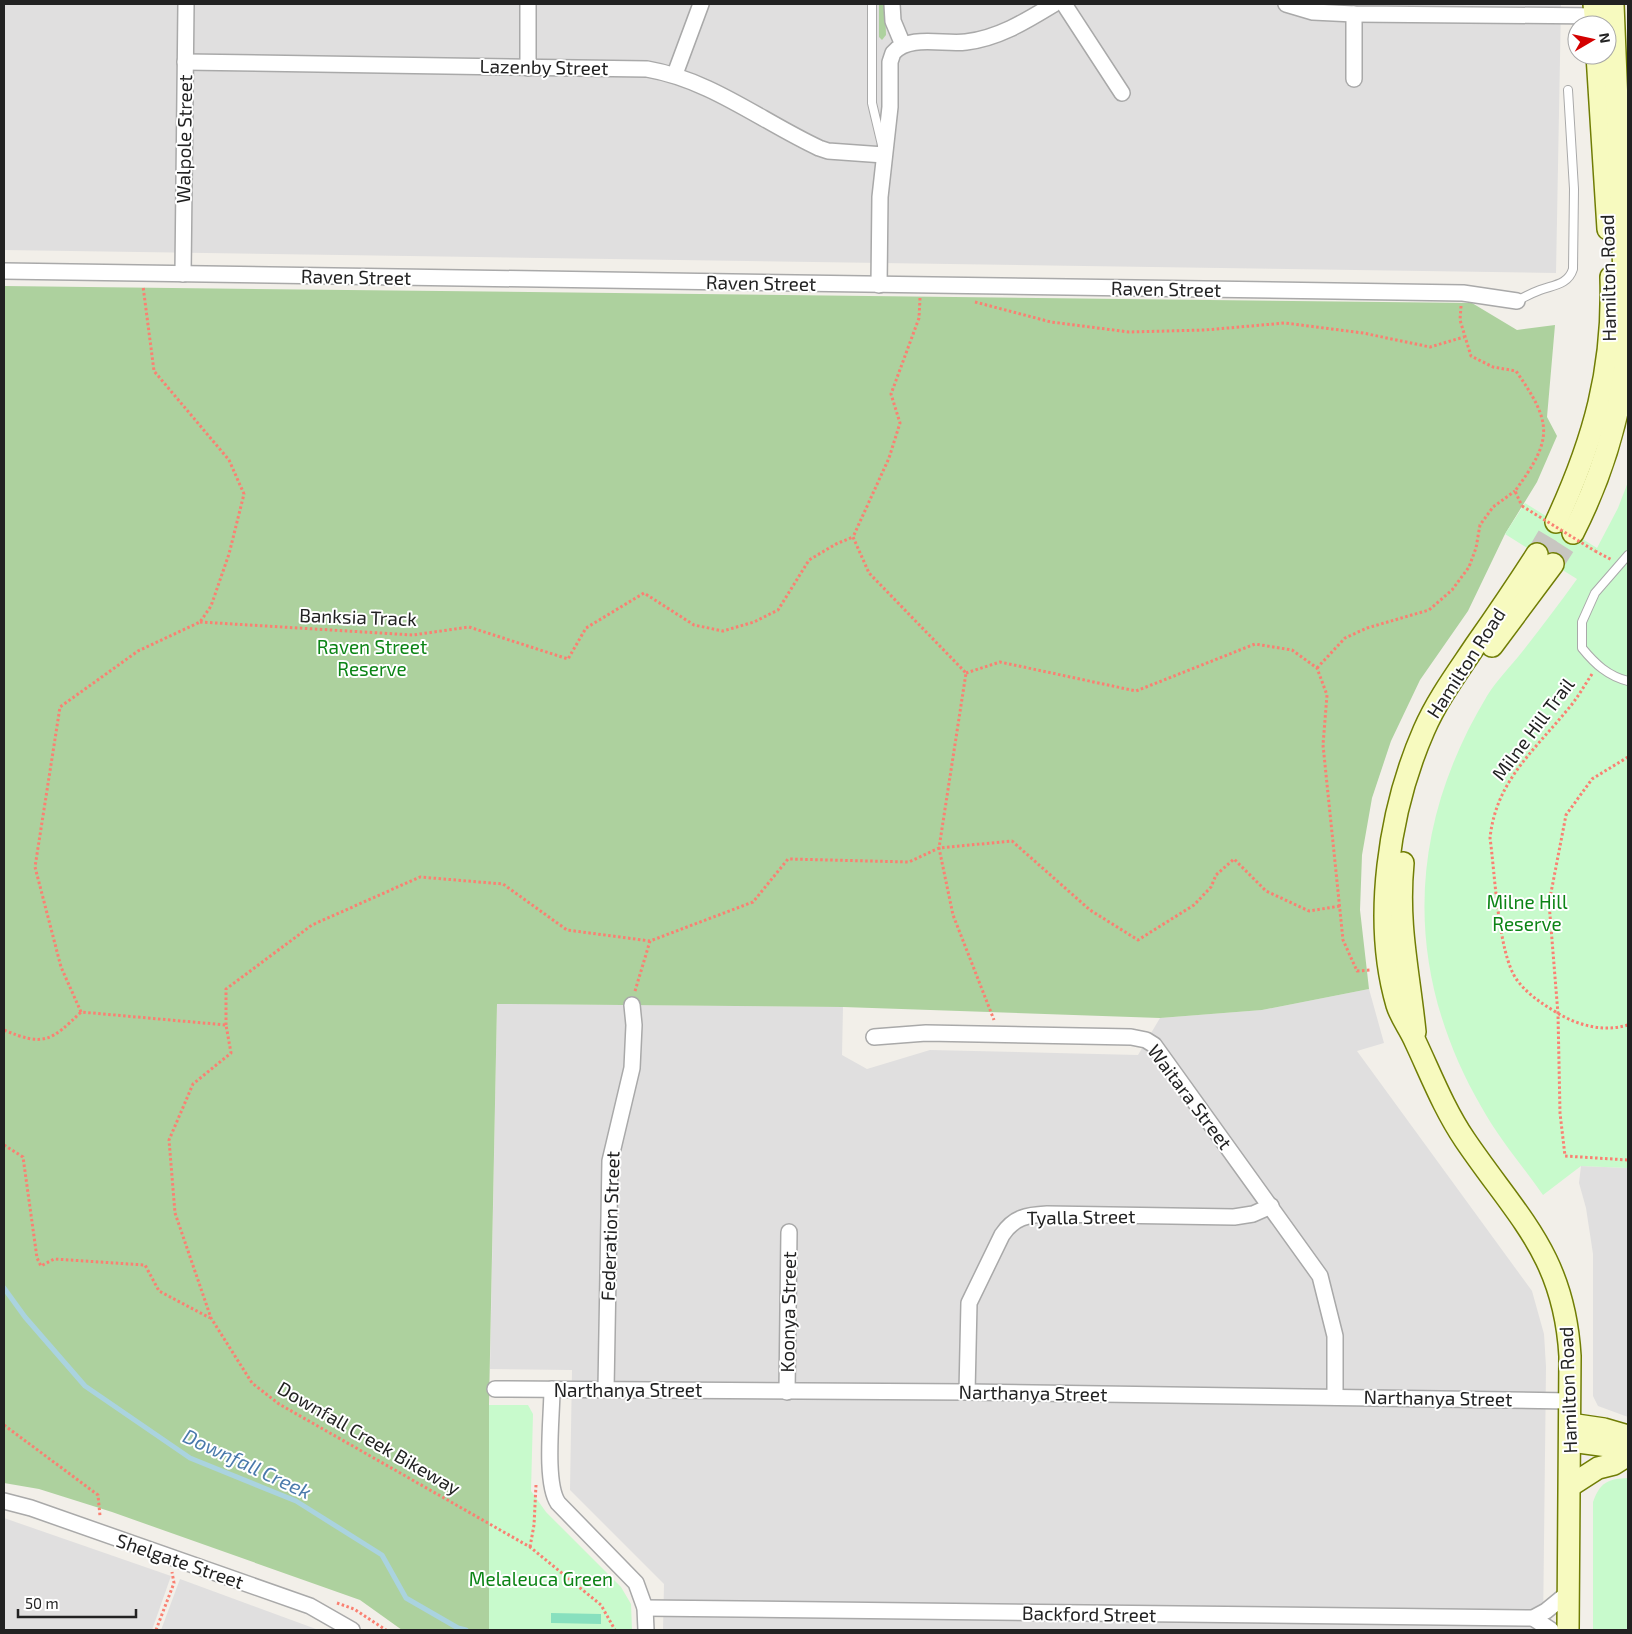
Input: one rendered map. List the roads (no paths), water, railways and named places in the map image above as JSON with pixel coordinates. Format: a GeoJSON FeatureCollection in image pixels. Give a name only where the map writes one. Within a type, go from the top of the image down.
{"type":"FeatureCollection","features":[{"type":"Feature","properties":{"kind":"main road","name":"Hamilton Road"},"geometry":{"type":"LineString","coordinates":[[1564,528],[1606,458],[1627,332],[1602,13]]}},
{"type":"Feature","properties":{"kind":"main road","name":"Hamilton Road"},"geometry":{"type":"LineString","coordinates":[[1598,65],[1612,289],[1610,336],[1616,402]]}},
{"type":"Feature","properties":{"kind":"main road","name":"Hamilton Road"},"geometry":{"type":"LineString","coordinates":[[1545,559],[1436,708],[1415,753],[1396,814],[1385,896],[1388,950],[1397,1007],[1416,1042],[1435,1088],[1455,1125],[1529,1228],[1555,1276],[1569,1334],[1570,1486],[1568,1630]]}},
{"type":"Feature","properties":{"kind":"main road"},"geometry":{"type":"LineString","coordinates":[[1570,1432],[1604,1429],[1628,1436]]}},
{"type":"Feature","properties":{"kind":"main road"},"geometry":{"type":"LineString","coordinates":[[1570,1432],[1628,1451]]}},
{"type":"Feature","properties":{"kind":"main road"},"geometry":{"type":"LineString","coordinates":[[1570,1486],[1598,1468],[1614,1464],[1628,1455]]}},
{"type":"Feature","properties":{"kind":"street","name":"Walpole Street"},"geometry":{"type":"LineString","coordinates":[[183,274],[186,4]]}},
{"type":"Feature","properties":{"kind":"street"},"geometry":{"type":"LineString","coordinates":[[528,4],[528,68]]}},
{"type":"Feature","properties":{"kind":"street"},"geometry":{"type":"LineString","coordinates":[[675,74],[701,4]]}},
{"type":"Feature","properties":{"kind":"street"},"geometry":{"type":"LineString","coordinates":[[892,4],[893,21],[903,45]]}},
{"type":"Feature","properties":{"kind":"street"},"geometry":{"type":"LineString","coordinates":[[879,285],[880,197],[890,106],[890,62],[893,53],[903,45],[914,42],[966,42],[985,38],[1016,27],[1054,4]]}},
{"type":"Feature","properties":{"kind":"street"},"geometry":{"type":"LineString","coordinates":[[1064,4],[1122,93]]}},
{"type":"Feature","properties":{"kind":"street"},"geometry":{"type":"LineString","coordinates":[[1286,4],[1313,12],[1354,14],[1602,13]]}},
{"type":"Feature","properties":{"kind":"street"},"geometry":{"type":"LineString","coordinates":[[1354,14],[1354,79]]}},
{"type":"Feature","properties":{"kind":"street","name":"Lazenby Street"},"geometry":{"type":"LineString","coordinates":[[185,62],[635,68],[675,74],[698,83],[819,148],[838,152],[884,154]]}},
{"type":"Feature","properties":{"kind":"street","name":"Raven Street"},"geometry":{"type":"LineString","coordinates":[[4,272],[879,285],[923,293],[1463,293],[1517,301]]}},
{"type":"Feature","properties":{"kind":"street","name":"Federation Street"},"geometry":{"type":"LineString","coordinates":[[606,1389],[610,1161],[632,1068],[634,1026],[632,1004]]}},
{"type":"Feature","properties":{"kind":"street","name":"Waitara Street"},"geometry":{"type":"LineString","coordinates":[[874,1037],[926,1033],[1130,1037],[1146,1040],[1160,1052],[1320,1276],[1335,1336],[1334,1397]]}},
{"type":"Feature","properties":{"kind":"street","name":"Tyalla Street"},"geometry":{"type":"LineString","coordinates":[[967,1392],[969,1303],[1002,1235],[1018,1218],[1047,1214],[1234,1217],[1254,1214],[1271,1206]]}},
{"type":"Feature","properties":{"kind":"street","name":"Koonya Street"},"geometry":{"type":"LineString","coordinates":[[787,1392],[789,1232]]}},
{"type":"Feature","properties":{"kind":"street","name":"Narthanya Street"},"geometry":{"type":"LineString","coordinates":[[496,1389],[967,1392],[1570,1401]]}},
{"type":"Feature","properties":{"kind":"street"},"geometry":{"type":"LineString","coordinates":[[552,1389],[551,1477],[553,1495],[558,1503],[630,1575],[640,1591],[645,1608],[646,1630]]}},
{"type":"Feature","properties":{"kind":"street","name":"Shelgate Street"},"geometry":{"type":"LineString","coordinates":[[4,1501],[31,1508],[310,1606],[352,1630]]}},
{"type":"Feature","properties":{"kind":"street"},"geometry":{"type":"LineString","coordinates":[[1532,1618],[1546,1611],[1568,1593]]}},
{"type":"Feature","properties":{"kind":"street","name":"Backford Street"},"geometry":{"type":"LineString","coordinates":[[645,1608],[1330,1623],[1532,1618]]}},
{"type":"Feature","properties":{"kind":"street"},"geometry":{"type":"LineString","coordinates":[[1532,1618],[1551,1630]]}},
{"type":"Feature","properties":{"kind":"lane"},"geometry":{"type":"LineString","coordinates":[[872,4],[872,103],[884,154]]}},
{"type":"Feature","properties":{"kind":"lane","name":"Hamilton Road"},"geometry":{"type":"LineString","coordinates":[[1517,301],[1537,291],[1562,283],[1571,275],[1573,269],[1574,190],[1568,90]]}},
{"type":"Feature","properties":{"kind":"lane"},"geometry":{"type":"LineString","coordinates":[[1628,555],[1596,594],[1582,622],[1582,648],[1597,666],[1619,679],[1628,681]]}},
{"type":"Feature","properties":{"kind":"waterway","name":"Downfall Creek"},"geometry":{"type":"LineString","coordinates":[[4,1288],[25,1317],[85,1386],[190,1458],[296,1501],[382,1555],[406,1598],[458,1628],[466,1630]]}},
{"type":"Feature","properties":{"kind":"tunnel"},"geometry":{"type":"LineString","coordinates":[[1537,554],[1556,522]]}},
{"type":"Feature","properties":{"kind":"tunnel"},"geometry":{"type":"LineString","coordinates":[[1553,564],[1573,533]]}},
{"type":"Feature","properties":{"kind":"park label","name":"Raven Street Reserve"},"geometry":{"type":"Point","coordinates":[372,658]}},
{"type":"Feature","properties":{"kind":"park label","name":"Milne Hill Reserve"},"geometry":{"type":"Point","coordinates":[1527,913]}},
{"type":"Feature","properties":{"kind":"park label","name":"Melaleuca Green"},"geometry":{"type":"Point","coordinates":[541,1579]}}]}
